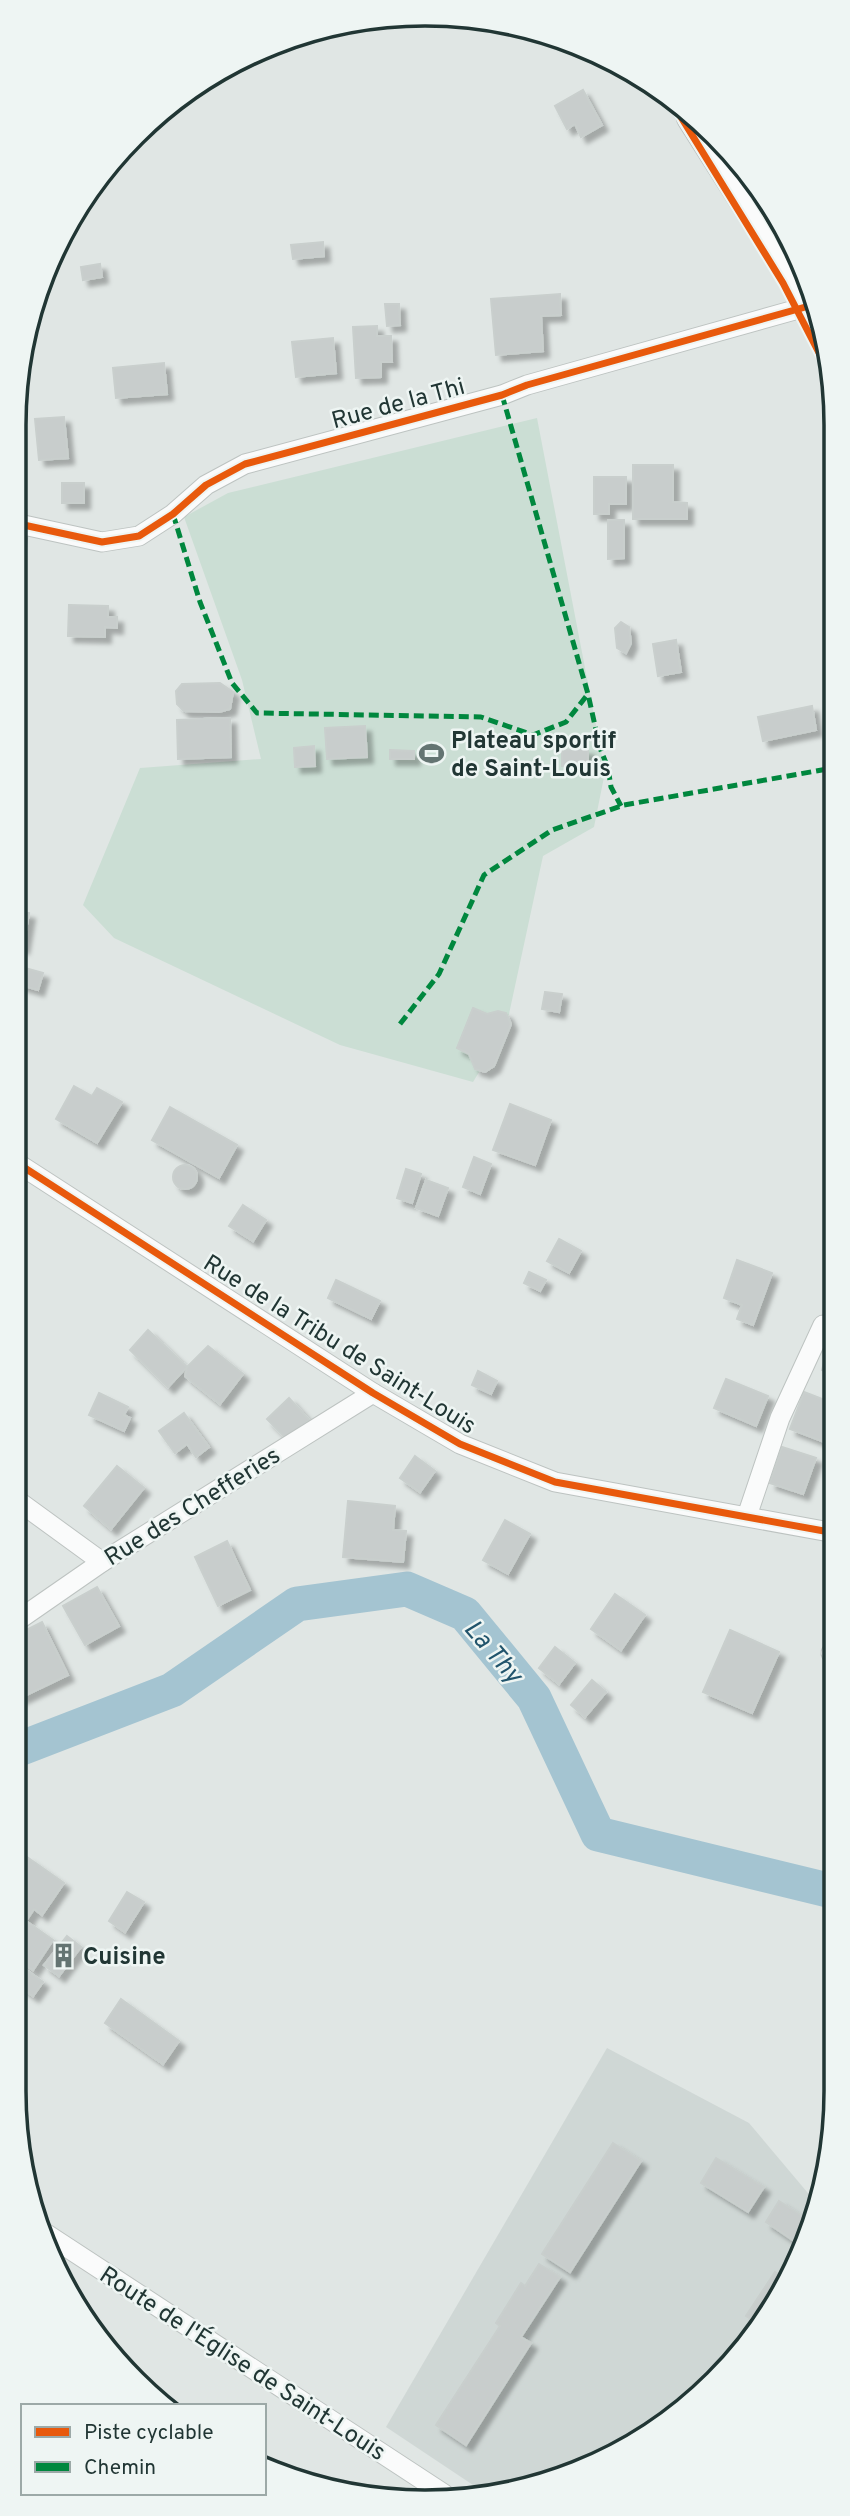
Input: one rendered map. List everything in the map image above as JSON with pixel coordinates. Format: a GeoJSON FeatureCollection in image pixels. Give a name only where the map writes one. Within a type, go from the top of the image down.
{"type":"FeatureCollection","features":[{"type":"Feature","properties":{"kind":"main road"},"geometry":{"type":"LineString","coordinates":[[704,140],[804,299]]}},
{"type":"Feature","properties":{"kind":"street","name":"Rue de la Thi"},"geometry":{"type":"LineString","coordinates":[[26,524],[102,542],[139,536],[173,514],[206,485],[245,464],[502,395],[527,385],[806,307]]}},
{"type":"Feature","properties":{"kind":"street","name":"Rue de la Tribu de Saint-Louis"},"geometry":{"type":"LineString","coordinates":[[26,1169],[373,1393],[460,1444],[555,1482],[824,1530]]}},
{"type":"Feature","properties":{"kind":"street"},"geometry":{"type":"LineString","coordinates":[[747,1516],[780,1418],[823,1325]]}},
{"type":"Feature","properties":{"kind":"street","name":"Rue des Chefferies"},"geometry":{"type":"LineString","coordinates":[[26,1614],[102,1562],[373,1393]]}},
{"type":"Feature","properties":{"kind":"street"},"geometry":{"type":"LineString","coordinates":[[26,1507],[102,1562]]}},
{"type":"Feature","properties":{"kind":"street","name":"Route de l'Église de Saint-Louis"},"geometry":{"type":"LineString","coordinates":[[55,2240],[437,2490]]}},
{"type":"Feature","properties":{"kind":"shaded area"},"geometry":{"type":"Polygon","coordinates":[[[607,2048],[749,2123],[810,2195],[783,2267],[757,2313],[725,2354],[668,2407],[647,2423],[601,2449],[553,2469],[475,2486],[386,2427],[607,2048]]]}},
{"type":"Feature","properties":{"kind":"green space","name":"Plateau sportif de Saint-Louis"},"geometry":{"type":"Polygon","coordinates":[[[537,418],[605,772],[594,827],[543,856],[506,1028],[473,1082],[340,1045],[114,938],[83,905],[140,768],[261,759],[242,680],[184,517],[228,493],[537,418]]]}},
{"type":"Feature","properties":{"kind":"building"},"geometry":{"type":"Polygon","coordinates":[[[583,90],[602,125],[581,137],[575,124],[567,129],[555,106],[583,90]]]}},
{"type":"Feature","properties":{"kind":"building"},"geometry":{"type":"Polygon","coordinates":[[[323,242],[324,256],[293,259],[291,245],[323,242]]]}},
{"type":"Feature","properties":{"kind":"building"},"geometry":{"type":"Polygon","coordinates":[[[100,264],[102,277],[83,280],[81,267],[100,264]]]}},
{"type":"Feature","properties":{"kind":"building"},"geometry":{"type":"Polygon","coordinates":[[[560,294],[561,315],[541,316],[543,351],[496,355],[491,299],[560,294]]]}},
{"type":"Feature","properties":{"kind":"building"},"geometry":{"type":"Polygon","coordinates":[[[385,304],[399,304],[400,325],[387,326],[385,304]]]}},
{"type":"Feature","properties":{"kind":"building"},"geometry":{"type":"Polygon","coordinates":[[[377,326],[377,336],[391,336],[392,362],[381,362],[381,377],[356,378],[353,327],[377,326]]]}},
{"type":"Feature","properties":{"kind":"building"},"geometry":{"type":"Polygon","coordinates":[[[333,338],[336,373],[296,377],[292,342],[333,338]]]}},
{"type":"Feature","properties":{"kind":"building"},"geometry":{"type":"Polygon","coordinates":[[[164,363],[167,394],[116,398],[113,368],[164,363]]]}},
{"type":"Feature","properties":{"kind":"building"},"geometry":{"type":"Polygon","coordinates":[[[64,417],[68,458],[39,460],[35,419],[64,417]]]}},
{"type":"Feature","properties":{"kind":"building"},"geometry":{"type":"Polygon","coordinates":[[[633,465],[673,465],[673,502],[687,503],[687,519],[633,519],[633,465]]]}},
{"type":"Feature","properties":{"kind":"building"},"geometry":{"type":"Polygon","coordinates":[[[594,477],[626,477],[626,504],[609,504],[609,514],[594,514],[594,477]]]}},
{"type":"Feature","properties":{"kind":"building"},"geometry":{"type":"Polygon","coordinates":[[[62,483],[84,483],[84,503],[62,503],[62,483]]]}},
{"type":"Feature","properties":{"kind":"building"},"geometry":{"type":"Polygon","coordinates":[[[608,520],[624,520],[624,558],[608,559],[608,520]]]}},
{"type":"Feature","properties":{"kind":"building"},"geometry":{"type":"Polygon","coordinates":[[[69,605],[108,606],[108,617],[117,617],[117,628],[105,627],[105,637],[68,636],[69,605]]]}},
{"type":"Feature","properties":{"kind":"building"},"geometry":{"type":"Polygon","coordinates":[[[621,622],[629,627],[631,643],[626,653],[617,648],[615,628],[621,622]]]}},
{"type":"Feature","properties":{"kind":"building"},"geometry":{"type":"Polygon","coordinates":[[[676,640],[681,672],[658,676],[653,644],[676,640]]]}},
{"type":"Feature","properties":{"kind":"building"},"geometry":{"type":"Polygon","coordinates":[[[220,683],[233,692],[230,709],[219,712],[184,711],[177,704],[176,691],[182,684],[220,683]]]}},
{"type":"Feature","properties":{"kind":"building"},"geometry":{"type":"Polygon","coordinates":[[[812,706],[816,730],[763,741],[758,717],[812,706]]]}},
{"type":"Feature","properties":{"kind":"building"},"geometry":{"type":"Polygon","coordinates":[[[230,718],[231,757],[178,759],[177,720],[230,718]]]}},
{"type":"Feature","properties":{"kind":"building"},"geometry":{"type":"Polygon","coordinates":[[[365,726],[367,757],[327,759],[325,728],[365,726]]]}},
{"type":"Feature","properties":{"kind":"building"},"geometry":{"type":"Polygon","coordinates":[[[314,746],[315,766],[295,767],[294,748],[314,746]]]}},
{"type":"Feature","properties":{"kind":"building"},"geometry":{"type":"Polygon","coordinates":[[[588,749],[588,766],[562,766],[562,750],[588,749]]]}},
{"type":"Feature","properties":{"kind":"building"},"geometry":{"type":"Polygon","coordinates":[[[390,750],[414,751],[414,759],[390,759],[390,750]]]}},
{"type":"Feature","properties":{"kind":"building"},"geometry":{"type":"Polygon","coordinates":[[[26,968],[43,973],[38,990],[26,986],[26,968]]]}},
{"type":"Feature","properties":{"kind":"building"},"geometry":{"type":"Polygon","coordinates":[[[545,992],[562,994],[559,1012],[542,1009],[545,992]]]}},
{"type":"Feature","properties":{"kind":"building"},"geometry":{"type":"Polygon","coordinates":[[[473,1008],[487,1014],[498,1011],[506,1013],[511,1024],[494,1066],[485,1072],[475,1069],[469,1054],[457,1048],[473,1008]]]}},
{"type":"Feature","properties":{"kind":"building"},"geometry":{"type":"Polygon","coordinates":[[[74,1086],[92,1096],[97,1088],[122,1102],[97,1143],[56,1119],[74,1086]]]}},
{"type":"Feature","properties":{"kind":"building"},"geometry":{"type":"Polygon","coordinates":[[[510,1104],[551,1120],[535,1165],[493,1150],[510,1104]]]}},
{"type":"Feature","properties":{"kind":"building"},"geometry":{"type":"Polygon","coordinates":[[[170,1107],[237,1145],[219,1178],[152,1140],[170,1107]]]}},
{"type":"Feature","properties":{"kind":"building"},"geometry":{"type":"Polygon","coordinates":[[[474,1157],[491,1164],[480,1194],[463,1187],[474,1157]]]}},
{"type":"Feature","properties":{"kind":"building"},"geometry":{"type":"Polygon","coordinates":[[[185,1165],[194,1168],[197,1177],[194,1186],[185,1189],[176,1186],[173,1177],[176,1168],[185,1165]]]}},
{"type":"Feature","properties":{"kind":"building"},"geometry":{"type":"Polygon","coordinates":[[[406,1169],[421,1174],[412,1203],[397,1198],[406,1169]]]}},
{"type":"Feature","properties":{"kind":"building"},"geometry":{"type":"Polygon","coordinates":[[[426,1180],[448,1188],[438,1216],[416,1208],[426,1180]]]}},
{"type":"Feature","properties":{"kind":"building"},"geometry":{"type":"Polygon","coordinates":[[[243,1205],[266,1220],[253,1241],[229,1226],[243,1205]]]}},
{"type":"Feature","properties":{"kind":"building"},"geometry":{"type":"Polygon","coordinates":[[[559,1239],[581,1251],[569,1273],[547,1261],[559,1239]]]}},
{"type":"Feature","properties":{"kind":"building"},"geometry":{"type":"Polygon","coordinates":[[[737,1260],[772,1273],[753,1325],[737,1319],[742,1305],[724,1298],[737,1260]]]}},
{"type":"Feature","properties":{"kind":"building"},"geometry":{"type":"Polygon","coordinates":[[[529,1272],[546,1280],[540,1291],[524,1283],[529,1272]]]}},
{"type":"Feature","properties":{"kind":"building"},"geometry":{"type":"Polygon","coordinates":[[[336,1280],[380,1301],[371,1319],[328,1298],[336,1280]]]}},
{"type":"Feature","properties":{"kind":"building"},"geometry":{"type":"Polygon","coordinates":[[[148,1330],[187,1367],[168,1387],[130,1350],[148,1330]]]}},
{"type":"Feature","properties":{"kind":"building"},"geometry":{"type":"Polygon","coordinates":[[[208,1346],[243,1374],[220,1404],[185,1376],[187,1367],[208,1346]]]}},
{"type":"Feature","properties":{"kind":"building"},"geometry":{"type":"Polygon","coordinates":[[[478,1371],[497,1381],[491,1394],[472,1385],[478,1371]]]}},
{"type":"Feature","properties":{"kind":"building"},"geometry":{"type":"Polygon","coordinates":[[[726,1379],[768,1396],[756,1426],[714,1408],[726,1379]]]}},
{"type":"Feature","properties":{"kind":"building"},"geometry":{"type":"Polygon","coordinates":[[[804,1392],[824,1400],[824,1442],[790,1429],[804,1392]]]}},
{"type":"Feature","properties":{"kind":"building"},"geometry":{"type":"Polygon","coordinates":[[[99,1393],[128,1407],[124,1415],[130,1418],[124,1431],[89,1415],[99,1393]]]}},
{"type":"Feature","properties":{"kind":"building"},"geometry":{"type":"Polygon","coordinates":[[[289,1398],[309,1420],[288,1440],[267,1419],[289,1398]]]}},
{"type":"Feature","properties":{"kind":"building"},"geometry":{"type":"Polygon","coordinates":[[[184,1413],[209,1447],[196,1457],[187,1444],[175,1453],[159,1431],[184,1413]]]}},
{"type":"Feature","properties":{"kind":"building"},"geometry":{"type":"Polygon","coordinates":[[[782,1447],[816,1458],[803,1494],[770,1483],[782,1447]]]}},
{"type":"Feature","properties":{"kind":"building"},"geometry":{"type":"Polygon","coordinates":[[[415,1456],[435,1471],[420,1492],[400,1478],[415,1456]]]}},
{"type":"Feature","properties":{"kind":"building"},"geometry":{"type":"Polygon","coordinates":[[[117,1466],[144,1488],[111,1529],[84,1506],[117,1466]]]}},
{"type":"Feature","properties":{"kind":"building"},"geometry":{"type":"Polygon","coordinates":[[[348,1501],[395,1506],[393,1530],[406,1531],[403,1562],[343,1557],[348,1501]]]}},
{"type":"Feature","properties":{"kind":"building"},"geometry":{"type":"Polygon","coordinates":[[[505,1520],[530,1534],[508,1574],[483,1560],[505,1520]]]}},
{"type":"Feature","properties":{"kind":"building"},"geometry":{"type":"Polygon","coordinates":[[[227,1541],[250,1590],[218,1606],[195,1557],[227,1541]]]}},
{"type":"Feature","properties":{"kind":"building"},"geometry":{"type":"Polygon","coordinates":[[[97,1587],[119,1626],[85,1645],[63,1606],[97,1587]]]}},
{"type":"Feature","properties":{"kind":"building"},"geometry":{"type":"Polygon","coordinates":[[[615,1594],[645,1615],[621,1650],[591,1629],[615,1594]]]}},
{"type":"Feature","properties":{"kind":"building"},"geometry":{"type":"Polygon","coordinates":[[[42,1622],[68,1675],[26,1695],[26,1630],[42,1622]]]}},
{"type":"Feature","properties":{"kind":"building"},"geometry":{"type":"Polygon","coordinates":[[[730,1630],[779,1652],[752,1713],[703,1692],[730,1630]]]}},
{"type":"Feature","properties":{"kind":"building"},"geometry":{"type":"Polygon","coordinates":[[[555,1647],[575,1663],[559,1684],[539,1668],[555,1647]]]}},
{"type":"Feature","properties":{"kind":"building"},"geometry":{"type":"Polygon","coordinates":[[[592,1680],[606,1692],[585,1717],[571,1705],[592,1680]]]}},
{"type":"Feature","properties":{"kind":"building"},"geometry":{"type":"Polygon","coordinates":[[[26,1858],[64,1883],[42,1915],[34,1909],[26,1921],[26,1858]]]}},
{"type":"Feature","properties":{"kind":"building"},"geometry":{"type":"Polygon","coordinates":[[[127,1892],[144,1902],[125,1932],[109,1921],[127,1892]]]}},
{"type":"Feature","properties":{"kind":"building"},"geometry":{"type":"Polygon","coordinates":[[[26,1921],[53,1940],[33,1970],[26,1965],[26,1921]]]}},
{"type":"Feature","properties":{"kind":"building","name":"Cuisine"},"geometry":{"type":"Polygon","coordinates":[[[67,1936],[81,1947],[59,1976],[44,1965],[67,1936]]]}},
{"type":"Feature","properties":{"kind":"building"},"geometry":{"type":"Polygon","coordinates":[[[26,1970],[43,1982],[33,1996],[26,1991],[26,1970]]]}},
{"type":"Feature","properties":{"kind":"building"},"geometry":{"type":"Polygon","coordinates":[[[121,1999],[179,2041],[163,2064],[105,2023],[121,1999]]]}},
{"type":"Feature","properties":{"kind":"building"},"geometry":{"type":"Polygon","coordinates":[[[613,2143],[641,2161],[570,2272],[542,2254],[613,2143]]]}},
{"type":"Feature","properties":{"kind":"building"},"geometry":{"type":"Polygon","coordinates":[[[716,2158],[764,2187],[748,2212],[701,2183],[716,2158]]]}},
{"type":"Feature","properties":{"kind":"building"},"geometry":{"type":"Polygon","coordinates":[[[779,2201],[804,2217],[794,2241],[766,2222],[779,2201]]]}},
{"type":"Feature","properties":{"kind":"building"},"geometry":{"type":"Polygon","coordinates":[[[539,2264],[560,2277],[521,2337],[531,2343],[466,2445],[436,2425],[500,2326],[496,2323],[521,2283],[525,2286],[539,2264]]]}},
{"type":"Feature","properties":{"kind":"building"},"geometry":{"type":"Polygon","coordinates":[[[775,2272],[779,2275],[752,2320],[746,2316],[775,2272]]]}},
{"type":"Feature","properties":{"kind":"waterway","name":"La Thy"},"geometry":{"type":"LineString","coordinates":[[26,1746],[172,1690],[297,1604],[407,1589],[465,1614],[534,1698],[598,1834],[824,1889]]}},
{"type":"Feature","properties":{"kind":"marked path"},"geometry":{"type":"LineString","coordinates":[[502,395],[588,694],[611,787],[621,806]]}},
{"type":"Feature","properties":{"kind":"marked path"},"geometry":{"type":"LineString","coordinates":[[173,514],[200,602],[232,683],[257,713],[481,717],[533,735],[566,722],[588,694]]}},
{"type":"Feature","properties":{"kind":"marked path"},"geometry":{"type":"LineString","coordinates":[[400,1024],[439,974],[484,875],[552,830],[624,805],[824,770]]}},
{"type":"Feature","properties":{"kind":"cycle path"},"geometry":{"type":"LineString","coordinates":[[684,122],[783,283],[816,347]]}},
{"type":"Feature","properties":{"kind":"cycle path"},"geometry":{"type":"LineString","coordinates":[[26,526],[102,542],[139,536],[173,514],[206,485],[245,464],[502,395],[527,385],[806,307]]}},
{"type":"Feature","properties":{"kind":"cycle path"},"geometry":{"type":"LineString","coordinates":[[26,1169],[373,1393],[460,1444],[555,1482],[824,1531]]}},
{"type":"Feature","properties":{"kind":"place","name":"Plateau sportif de Saint-Louis"},"geometry":{"type":"Point","coordinates":[431,754]}},
{"type":"Feature","properties":{"kind":"place","name":"Cuisine"},"geometry":{"type":"Point","coordinates":[63,1956]}}]}
